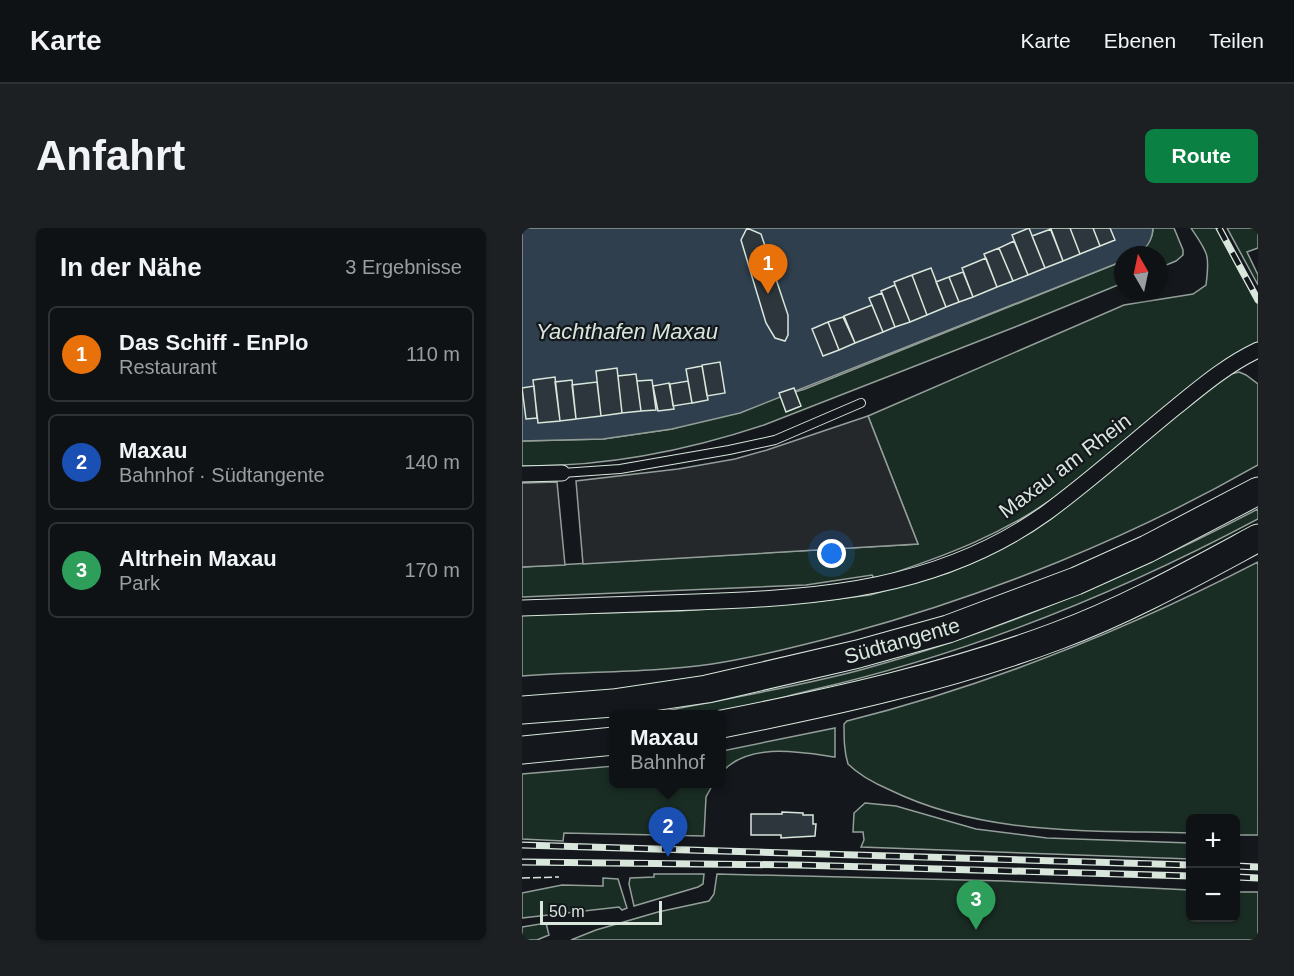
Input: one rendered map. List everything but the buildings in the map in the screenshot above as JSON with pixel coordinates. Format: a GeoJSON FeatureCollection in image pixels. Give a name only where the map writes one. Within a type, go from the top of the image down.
{"type":"FeatureCollection","features":[{"type":"Feature","properties":{"kind":"highway","name":"Südtangente"},"geometry":{"type":"LineString","coordinates":[[522,710],[613,703],[707,689],[858,654],[948,629],[1076,581],[1147,549],[1258,491]]}},
{"type":"Feature","properties":{"kind":"highway","name":"Südtangente"},"geometry":{"type":"LineString","coordinates":[[726,723],[789,711],[899,684],[986,660],[1058,636],[1186,577],[1258,538]]}},
{"type":"Feature","properties":{"kind":"highway"},"geometry":{"type":"LineString","coordinates":[[522,750],[609,741]]}},
{"type":"Feature","properties":{"kind":"street","name":"Maxau am Rhein"},"geometry":{"type":"LineString","coordinates":[[522,608],[811,596],[883,585],[956,561],[992,545],[1045,514],[1211,379],[1258,350]]}},
{"type":"Feature","properties":{"kind":"street"},"geometry":{"type":"LineString","coordinates":[[522,474],[562,473]]}},
{"type":"Feature","properties":{"kind":"lane"},"geometry":{"type":"LineString","coordinates":[[562,473],[621,469],[775,440],[861,403]]}},
{"type":"Feature","properties":{"kind":"green space"},"geometry":{"type":"Polygon","coordinates":[[[1153,228],[1174,228],[1183,255],[1168,264],[1168,246],[1145,246],[1152,236],[1153,228]]]}},
{"type":"Feature","properties":{"kind":"green space"},"geometry":{"type":"Polygon","coordinates":[[[1191,228],[1217,228],[1258,303],[1258,342],[1233,356],[1190,387],[1067,488],[999,531],[926,562],[875,579],[872,575],[806,585],[522,597],[522,567],[918,544],[868,416],[1124,305],[1168,300],[1168,298],[1193,294],[1206,285],[1208,267],[1204,249],[1191,228]]]}},
{"type":"Feature","properties":{"kind":"green space"},"geometry":{"type":"Polygon","coordinates":[[[1227,228],[1258,228],[1258,248],[1247,252],[1258,275],[1258,285],[1227,228]]]}},
{"type":"Feature","properties":{"kind":"green space"},"geometry":{"type":"Polygon","coordinates":[[[1114,265],[1114,287],[764,425],[705,443],[644,456],[583,464],[522,466],[522,441],[603,439],[672,429],[805,389],[1114,265]]]}},
{"type":"Feature","properties":{"kind":"green space"},"geometry":{"type":"Polygon","coordinates":[[[1239,372],[1258,384],[1258,465],[1161,516],[1059,562],[902,618],[764,654],[689,667],[522,676],[522,615],[679,611],[812,602],[870,595],[948,573],[990,554],[1140,446],[1217,383],[1239,372]]]}},
{"type":"Feature","properties":{"kind":"green space"},"geometry":{"type":"Polygon","coordinates":[[[1258,509],[1258,519],[1151,572],[1096,597],[985,640],[928,659],[740,708],[726,710],[672,710],[838,676],[915,654],[1066,600],[1258,509]]]}},
{"type":"Feature","properties":{"kind":"green space"},"geometry":{"type":"Polygon","coordinates":[[[1258,562],[1258,835],[1240,835],[1240,814],[1186,814],[1186,833],[1037,828],[1000,823],[962,816],[926,805],[873,782],[848,764],[844,734],[844,724],[847,721],[901,707],[1006,673],[1108,633],[1258,562]]]}},
{"type":"Feature","properties":{"kind":"green space"},"geometry":{"type":"Polygon","coordinates":[[[835,728],[835,757],[775,751],[746,756],[726,769],[726,750],[835,728]]]}},
{"type":"Feature","properties":{"kind":"green space"},"geometry":{"type":"Polygon","coordinates":[[[609,766],[609,788],[711,788],[706,797],[704,836],[564,833],[563,841],[522,839],[522,774],[609,766]]]}},
{"type":"Feature","properties":{"kind":"green space"},"geometry":{"type":"Polygon","coordinates":[[[865,803],[896,806],[976,829],[1047,838],[1186,843],[1186,859],[861,847],[864,840],[863,832],[853,832],[854,813],[865,803]]]}},
{"type":"Feature","properties":{"kind":"green space"},"geometry":{"type":"Polygon","coordinates":[[[654,874],[704,874],[703,884],[634,906],[629,884],[630,878],[654,877],[654,874]]]}},
{"type":"Feature","properties":{"kind":"green space"},"geometry":{"type":"Polygon","coordinates":[[[717,874],[1005,881],[1186,890],[1186,922],[1240,922],[1240,892],[1258,892],[1258,940],[571,940],[596,930],[658,912],[709,901],[714,894],[717,874]]]}},
{"type":"Feature","properties":{"kind":"green space"},"geometry":{"type":"Polygon","coordinates":[[[603,878],[618,879],[627,908],[522,918],[522,893],[562,885],[603,886],[603,878]]]}},
{"type":"Feature","properties":{"kind":"green space"},"geometry":{"type":"Polygon","coordinates":[[[546,923],[549,935],[537,940],[522,940],[522,927],[546,923]]]}},
{"type":"Feature","properties":{"kind":"shaded area"},"geometry":{"type":"Polygon","coordinates":[[[868,416],[918,544],[583,564],[576,481],[678,469],[735,459],[868,416]]]}},
{"type":"Feature","properties":{"kind":"shaded area"},"geometry":{"type":"Polygon","coordinates":[[[557,482],[565,565],[522,567],[522,483],[557,482]]]}},
{"type":"Feature","properties":{"kind":"water","name":"Yachthafen Maxau"},"geometry":{"type":"Polygon","coordinates":[[[522,228],[1153,228],[1147,246],[1114,246],[1114,265],[740,413],[672,429],[603,439],[522,441],[522,228]]]}},
{"type":"Feature","properties":{"kind":"railway"},"geometry":{"type":"LineString","coordinates":[[1219,228],[1258,300]]}},
{"type":"Feature","properties":{"kind":"railway"},"geometry":{"type":"LineString","coordinates":[[522,845],[1186,865]]}},
{"type":"Feature","properties":{"kind":"railway"},"geometry":{"type":"LineString","coordinates":[[522,862],[798,865],[1186,876]]}},
{"type":"Feature","properties":{"kind":"railway"},"geometry":{"type":"LineString","coordinates":[[1240,866],[1258,867]]}},
{"type":"Feature","properties":{"kind":"railway"},"geometry":{"type":"LineString","coordinates":[[1240,877],[1258,878]]}},
{"type":"Feature","properties":{"kind":"fence"},"geometry":{"type":"LineString","coordinates":[[522,878],[559,877]]}},
{"type":"Feature","properties":{"kind":"place","name":"Das Schiff - EnPlo"},"geometry":{"type":"Point","coordinates":[768,294]}},
{"type":"Feature","properties":{"kind":"place","name":"Maxau"},"geometry":{"type":"Point","coordinates":[668,857]}},
{"type":"Feature","properties":{"kind":"place","name":"Altrhein Maxau"},"geometry":{"type":"Point","coordinates":[976,930]}}]}
